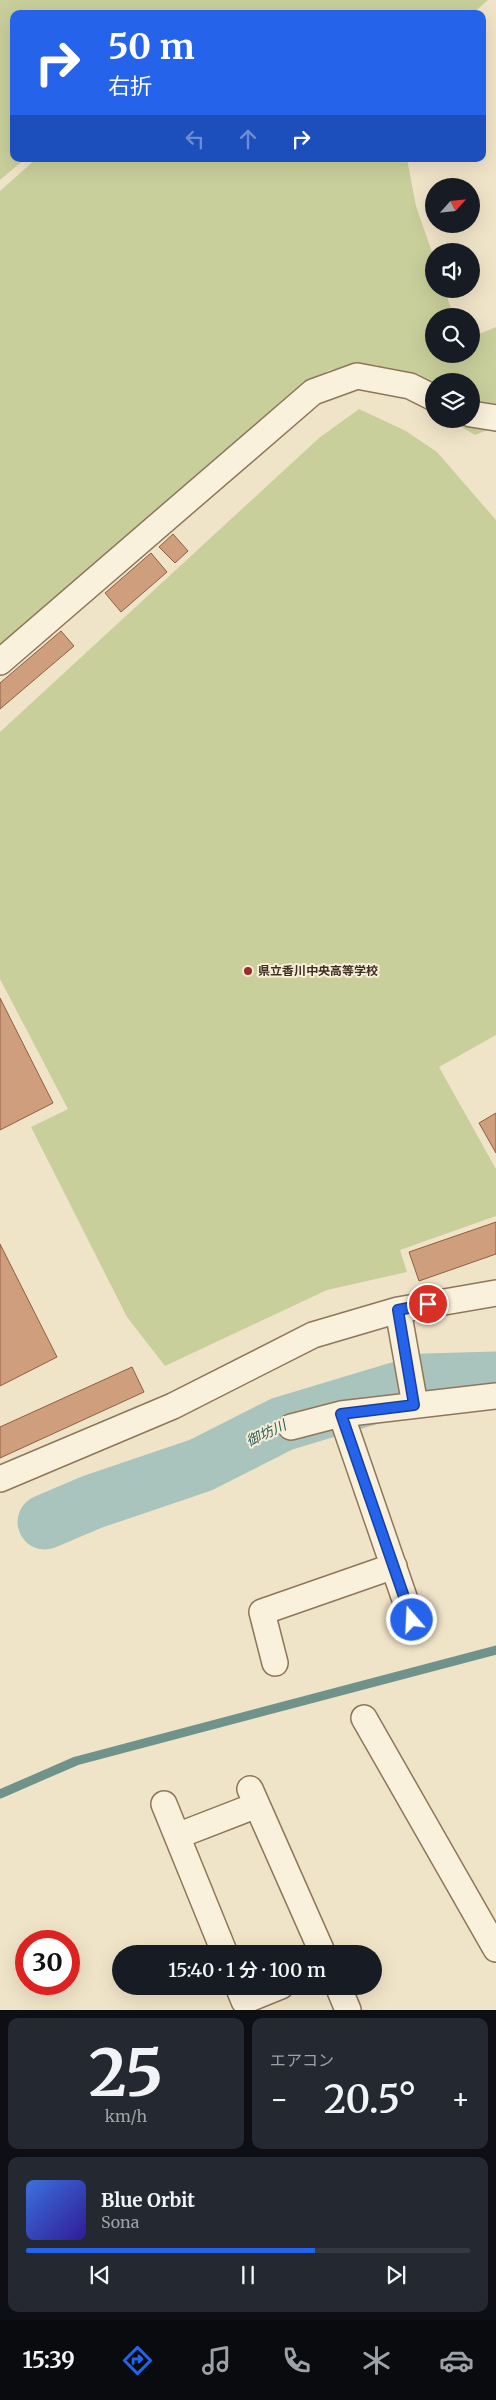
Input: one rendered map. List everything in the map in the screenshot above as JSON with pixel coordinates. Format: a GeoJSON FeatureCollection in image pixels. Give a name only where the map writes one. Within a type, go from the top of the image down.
{"type":"FeatureCollection","features":[{"type":"Feature","properties":{"kind":"street"},"geometry":{"type":"LineString","coordinates":[[0,662],[313,392],[357,376],[410,386],[425,394]]}},
{"type":"Feature","properties":{"kind":"street"},"geometry":{"type":"LineString","coordinates":[[480,415],[496,418]]}},
{"type":"Feature","properties":{"kind":"street"},"geometry":{"type":"LineString","coordinates":[[0,1479],[173,1406],[313,1335],[398,1310],[496,1293]]}},
{"type":"Feature","properties":{"kind":"street"},"geometry":{"type":"LineString","coordinates":[[398,1310],[414,1405]]}},
{"type":"Feature","properties":{"kind":"street"},"geometry":{"type":"LineString","coordinates":[[291,1427],[341,1414],[496,1396]]}},
{"type":"Feature","properties":{"kind":"street"},"geometry":{"type":"LineString","coordinates":[[341,1414],[412,1620]]}},
{"type":"Feature","properties":{"kind":"street"},"geometry":{"type":"LineString","coordinates":[[275,1663],[262,1612],[394,1566]]}},
{"type":"Feature","properties":{"kind":"street"},"geometry":{"type":"LineString","coordinates":[[364,1718],[496,1949]]}},
{"type":"Feature","properties":{"kind":"street"},"geometry":{"type":"LineString","coordinates":[[177,1836],[254,1797],[319,1945]]}},
{"type":"Feature","properties":{"kind":"street"},"geometry":{"type":"LineString","coordinates":[[164,1804],[221,1945]]}},
{"type":"Feature","properties":{"kind":"street"},"geometry":{"type":"LineString","coordinates":[[242,1995],[244,2001],[259,1995]]}},
{"type":"Feature","properties":{"kind":"street"},"geometry":{"type":"LineString","coordinates":[[342,1995],[348,2010]]}},
{"type":"Feature","properties":{"kind":"green space"},"geometry":{"type":"Polygon","coordinates":[[[0,0],[488,0],[477,10],[10,10],[10,162],[21,162],[0,180],[0,0]]]}},
{"type":"Feature","properties":{"kind":"green space"},"geometry":{"type":"Polygon","coordinates":[[[33,162],[408,162],[416,206],[429,243],[425,243],[425,298],[447,298],[451,308],[425,308],[425,363],[480,363],[480,333],[496,327],[496,427],[475,435],[463,428],[480,428],[480,373],[425,373],[425,405],[377,365],[329,370],[255,430],[0,649],[0,191],[33,162]]]}},
{"type":"Feature","properties":{"kind":"green space","name":"県立香川中央高等学校"},"geometry":{"type":"Polygon","coordinates":[[[359,409],[406,431],[437,452],[496,520],[496,1035],[439,1067],[496,1169],[496,1216],[400,1250],[407,1272],[327,1290],[165,1366],[127,1317],[31,1127],[68,1109],[0,979],[0,732],[319,438],[359,409]]]}},
{"type":"Feature","properties":{"kind":"building"},"geometry":{"type":"Polygon","coordinates":[[[173,534],[188,551],[175,563],[159,547],[173,534]]]}},
{"type":"Feature","properties":{"kind":"building"},"geometry":{"type":"Polygon","coordinates":[[[151,553],[167,572],[121,612],[105,593],[151,553]]]}},
{"type":"Feature","properties":{"kind":"building"},"geometry":{"type":"Polygon","coordinates":[[[61,631],[74,646],[0,709],[0,683],[61,631]]]}},
{"type":"Feature","properties":{"kind":"building"},"geometry":{"type":"Polygon","coordinates":[[[0,998],[53,1103],[0,1130],[0,998]]]}},
{"type":"Feature","properties":{"kind":"building"},"geometry":{"type":"Polygon","coordinates":[[[496,1113],[496,1153],[479,1123],[496,1113]]]}},
{"type":"Feature","properties":{"kind":"building"},"geometry":{"type":"Polygon","coordinates":[[[496,1222],[496,1254],[419,1281],[409,1252],[496,1222]]]}},
{"type":"Feature","properties":{"kind":"building"},"geometry":{"type":"Polygon","coordinates":[[[0,1244],[57,1357],[0,1386],[0,1244]]]}},
{"type":"Feature","properties":{"kind":"building"},"geometry":{"type":"Polygon","coordinates":[[[132,1367],[144,1392],[0,1458],[0,1427],[132,1367]]]}},
{"type":"Feature","properties":{"kind":"waterway","name":"御坊川"},"geometry":{"type":"LineString","coordinates":[[45,1522],[92,1502],[201,1465],[282,1424],[425,1381],[496,1379]]}},
{"type":"Feature","properties":{"kind":"waterway"},"geometry":{"type":"LineString","coordinates":[[0,1794],[76,1761],[496,1650]]}},
{"type":"Feature","properties":{"kind":"place","name":"県立香川中央高等学校"},"geometry":{"type":"Point","coordinates":[248,971]}},
{"type":"Feature","properties":{"kind":"route"},"geometry":{"type":"LineString","coordinates":[[412,1620],[341,1414],[414,1405],[398,1310],[428,1304]]}}]}
